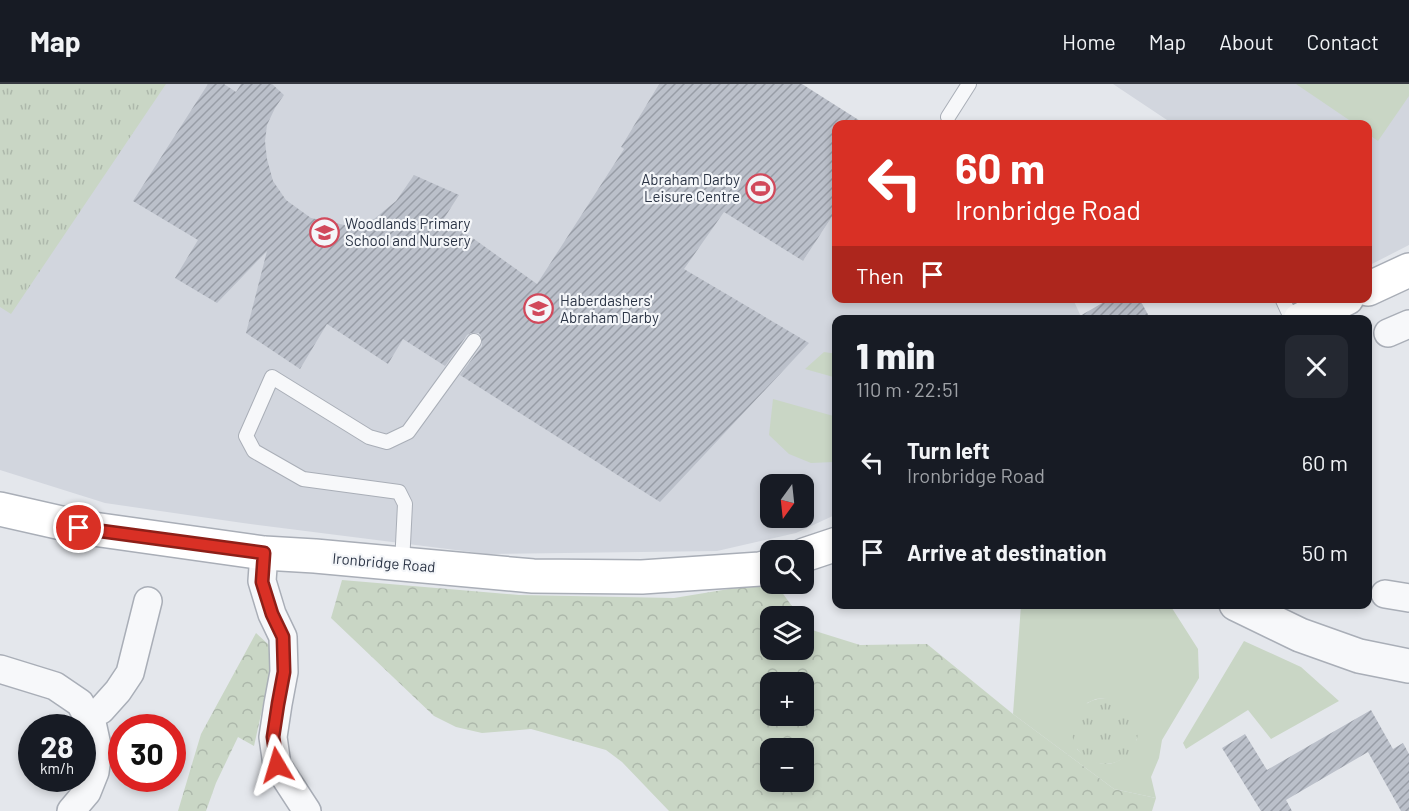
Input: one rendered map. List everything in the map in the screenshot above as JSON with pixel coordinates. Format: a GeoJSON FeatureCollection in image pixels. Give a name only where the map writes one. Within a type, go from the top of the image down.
{"type":"FeatureCollection","features":[{"type":"Feature","properties":{"kind":"main road"},"geometry":{"type":"LineString","coordinates":[[1372,287],[1409,270]]}},
{"type":"Feature","properties":{"kind":"main road"},"geometry":{"type":"LineString","coordinates":[[1311,315],[1336,303]]}},
{"type":"Feature","properties":{"kind":"main road","name":"Ironbridge Road"},"geometry":{"type":"LineString","coordinates":[[0,509],[79,528],[264,553],[533,576],[642,577],[760,569]]}},
{"type":"Feature","properties":{"kind":"main road"},"geometry":{"type":"LineString","coordinates":[[814,552],[832,546]]}},
{"type":"Feature","properties":{"kind":"street"},"geometry":{"type":"LineString","coordinates":[[264,553],[262,582],[272,614],[283,637],[284,672],[273,737],[277,765],[307,811]]}},
{"type":"Feature","properties":{"kind":"street"},"geometry":{"type":"LineString","coordinates":[[92,714],[101,710],[130,673],[148,601]]}},
{"type":"Feature","properties":{"kind":"street"},"geometry":{"type":"LineString","coordinates":[[1246,609],[1300,635],[1359,656],[1409,666]]}},
{"type":"Feature","properties":{"kind":"street"},"geometry":{"type":"LineString","coordinates":[[0,669],[55,686],[80,703],[86,714]]}},
{"type":"Feature","properties":{"kind":"street"},"geometry":{"type":"LineString","coordinates":[[96,741],[98,750],[96,765]]}},
{"type":"Feature","properties":{"kind":"street"},"geometry":{"type":"LineString","coordinates":[[71,811],[87,792]]}},
{"type":"Feature","properties":{"kind":"lane"},"geometry":{"type":"LineString","coordinates":[[948,117],[969,84]]}},
{"type":"Feature","properties":{"kind":"lane"},"geometry":{"type":"LineString","coordinates":[[402,564],[405,504],[399,492],[303,479],[254,451],[246,435],[272,377],[369,436],[387,442],[408,432],[474,341]]}},
{"type":"Feature","properties":{"kind":"shaded area","name":"Haberdashers' Abraham Darby"},"geometry":{"type":"Polygon","coordinates":[[[0,84],[659,84],[621,147],[803,261],[832,217],[832,303],[1075,303],[1080,315],[832,315],[832,516],[814,525],[814,474],[760,474],[760,528],[807,528],[796,533],[717,551],[487,554],[105,503],[0,470],[0,84]]]}},
{"type":"Feature","properties":{"kind":"shaded area"},"geometry":{"type":"Polygon","coordinates":[[[1113,84],[1409,84],[1409,245],[1372,264],[1372,120],[1167,120],[1113,84]]]}},
{"type":"Feature","properties":{"kind":"green space"},"geometry":{"type":"Polygon","coordinates":[[[0,84],[166,84],[11,314],[0,307],[0,84]]]}},
{"type":"Feature","properties":{"kind":"green space"},"geometry":{"type":"Polygon","coordinates":[[[1296,84],[1409,84],[1409,96],[1378,141],[1372,137],[1372,120],[1349,120],[1296,84]]]}},
{"type":"Feature","properties":{"kind":"green space"},"geometry":{"type":"Polygon","coordinates":[[[824,352],[832,353],[832,377],[805,369],[824,352]]]}},
{"type":"Feature","properties":{"kind":"green space"},"geometry":{"type":"Polygon","coordinates":[[[773,399],[832,416],[832,462],[811,463],[789,454],[769,435],[773,399]]]}},
{"type":"Feature","properties":{"kind":"green space"},"geometry":{"type":"Polygon","coordinates":[[[342,580],[519,595],[674,598],[760,584],[760,594],[783,594],[792,606],[760,606],[760,660],[814,660],[814,631],[860,645],[927,644],[1013,714],[1114,789],[1156,798],[1152,811],[669,811],[622,762],[606,750],[531,729],[482,733],[456,727],[434,716],[331,618],[342,580]]]}},
{"type":"Feature","properties":{"kind":"green space"},"geometry":{"type":"Polygon","coordinates":[[[1021,609],[1173,609],[1198,649],[1199,678],[1162,740],[1159,758],[1151,777],[1156,798],[1114,789],[1013,714],[1021,609]],[[1105,698],[1087,703],[1077,749],[1094,761],[1110,764],[1118,761],[1132,749],[1137,739],[1105,698]]]}},
{"type":"Feature","properties":{"kind":"green space"},"geometry":{"type":"Polygon","coordinates":[[[256,633],[269,645],[270,674],[254,746],[238,737],[216,783],[206,811],[178,811],[184,792],[186,792],[186,784],[201,734],[256,633]]]}},
{"type":"Feature","properties":{"kind":"green space"},"geometry":{"type":"Polygon","coordinates":[[[1244,641],[1301,667],[1339,701],[1271,739],[1248,710],[1186,749],[1183,743],[1244,641]]]}},
{"type":"Feature","properties":{"kind":"green space"},"geometry":{"type":"Polygon","coordinates":[[[1105,698],[1118,701],[1128,708],[1135,718],[1138,731],[1135,744],[1128,754],[1118,761],[1105,764],[1092,761],[1082,754],[1075,744],[1072,731],[1075,718],[1082,708],[1092,701],[1105,698]]]}},
{"type":"Feature","properties":{"kind":"building"},"geometry":{"type":"Polygon","coordinates":[[[208,84],[224,84],[236,92],[241,84],[272,84],[284,95],[267,125],[265,141],[267,159],[273,181],[286,200],[311,218],[349,226],[374,219],[396,201],[414,175],[459,195],[443,220],[537,284],[624,149],[621,147],[659,84],[802,84],[859,120],[832,120],[832,217],[803,261],[724,212],[684,269],[809,343],[660,502],[460,375],[482,346],[479,333],[467,335],[445,366],[403,339],[388,364],[327,324],[300,369],[246,333],[267,251],[217,303],[175,278],[198,240],[133,201],[208,84]]]}},
{"type":"Feature","properties":{"kind":"building"},"geometry":{"type":"Polygon","coordinates":[[[1102,303],[1142,303],[1148,315],[1082,315],[1102,303]]]}},
{"type":"Feature","properties":{"kind":"building"},"geometry":{"type":"Polygon","coordinates":[[[1371,710],[1393,749],[1403,743],[1409,754],[1409,811],[1401,811],[1368,752],[1286,800],[1292,811],[1261,811],[1222,748],[1245,734],[1267,770],[1371,710]]]}},
{"type":"Feature","properties":{"kind":"place","name":"Abraham Darby Leisure Centre"},"geometry":{"type":"Point","coordinates":[761,188]}},
{"type":"Feature","properties":{"kind":"place","name":"Woodlands Primary School and Nursery"},"geometry":{"type":"Point","coordinates":[324,232]}},
{"type":"Feature","properties":{"kind":"place","name":"Haberdashers' Abraham Darby"},"geometry":{"type":"Point","coordinates":[539,309]}},
{"type":"Feature","properties":{"kind":"route"},"geometry":{"type":"LineString","coordinates":[[79,528],[264,553],[262,582],[272,614],[283,637],[284,672],[273,737],[277,765]]}}]}
